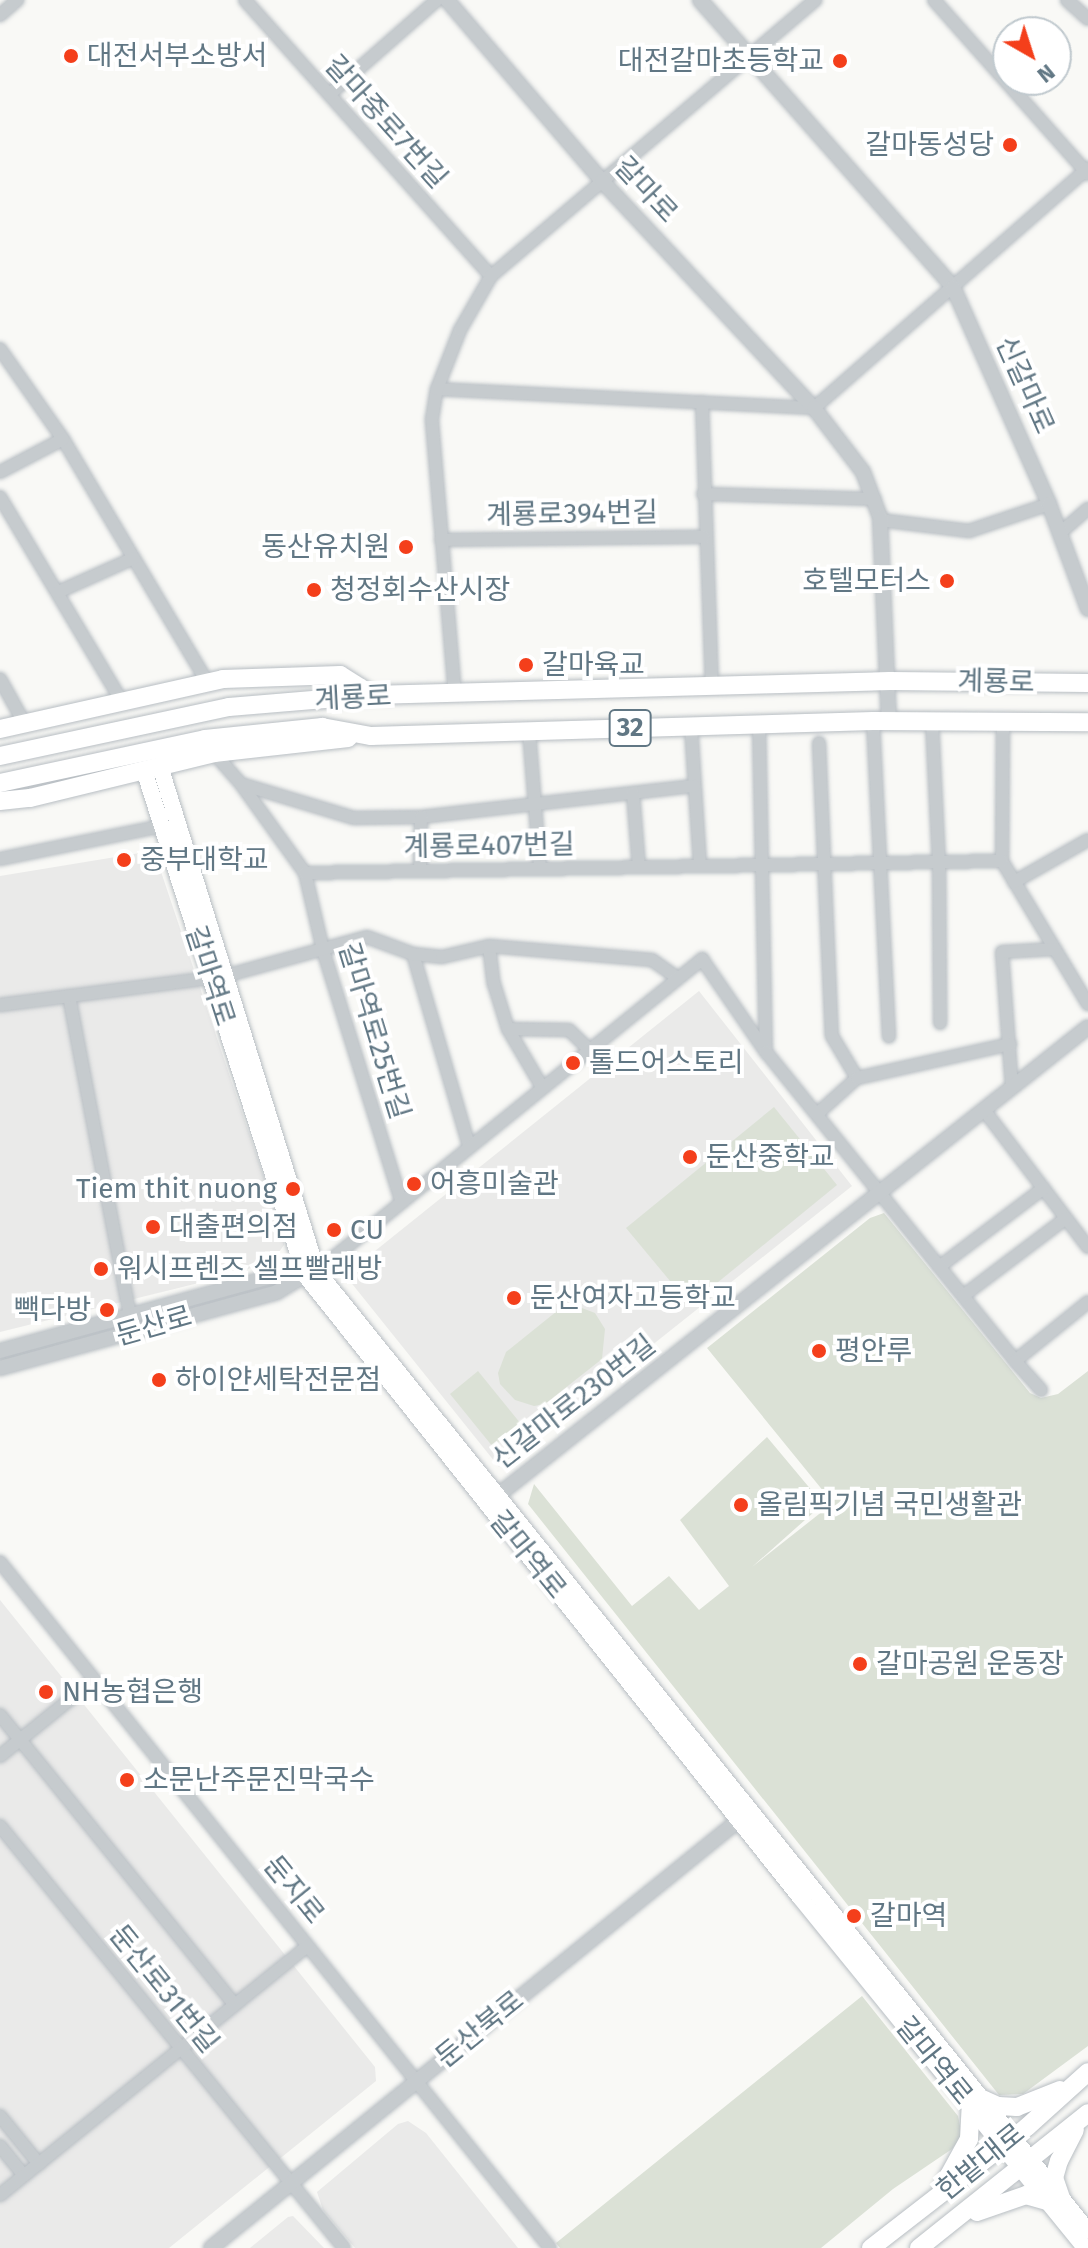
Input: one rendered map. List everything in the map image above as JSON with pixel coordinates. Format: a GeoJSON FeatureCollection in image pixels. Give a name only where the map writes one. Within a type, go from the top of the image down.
{"type":"FeatureCollection","features":[{"type":"Feature","properties":{"kind":"main road"},"geometry":{"type":"LineString","coordinates":[[0,729],[26,726],[207,682],[340,675],[372,695]]}},
{"type":"Feature","properties":{"kind":"main road","name":"계룡로"},"geometry":{"type":"LineString","coordinates":[[0,756],[229,707],[372,695],[890,681],[1088,683]]}},
{"type":"Feature","properties":{"kind":"main road","name":"계룡로"},"geometry":{"type":"LineString","coordinates":[[0,783],[254,731],[322,727],[371,736],[881,721],[1088,722]]}},
{"type":"Feature","properties":{"kind":"main road","name":"32"},"geometry":{"type":"LineString","coordinates":[[0,801],[214,753],[371,736]]}},
{"type":"Feature","properties":{"kind":"main road","name":"갈마역로"},"geometry":{"type":"LineString","coordinates":[[152,768],[162,826],[218,977]]}},
{"type":"Feature","properties":{"kind":"main road","name":"갈마역로"},"geometry":{"type":"LineString","coordinates":[[152,768],[311,1273],[1054,2199],[1085,2248]]}},
{"type":"Feature","properties":{"kind":"main road","name":"갈마역로"},"geometry":{"type":"LineString","coordinates":[[311,1273],[497,1496],[745,1816]]}},
{"type":"Feature","properties":{"kind":"main road","name":"한밭대로"},"geometry":{"type":"LineString","coordinates":[[871,2248],[1007,2142],[1088,2072]]}},
{"type":"Feature","properties":{"kind":"main road"},"geometry":{"type":"LineString","coordinates":[[938,2197],[969,2139],[976,2102],[1017,2107],[1051,2091],[1067,2089]]}},
{"type":"Feature","properties":{"kind":"main road"},"geometry":{"type":"LineString","coordinates":[[958,2217],[1026,2195],[1054,2199],[1054,2178],[1059,2161],[1088,2114]]}},
{"type":"Feature","properties":{"kind":"main road","name":"한밭대로"},"geometry":{"type":"LineString","coordinates":[[919,2248],[1088,2114]]}},
{"type":"Feature","properties":{"kind":"main road","name":"갈마역로"},"geometry":{"type":"LineString","coordinates":[[1054,2199],[1088,2231]]}},
{"type":"Feature","properties":{"kind":"street"},"geometry":{"type":"LineString","coordinates":[[0,15],[17,0]]}},
{"type":"Feature","properties":{"kind":"street","name":"갈마중로7번길"},"geometry":{"type":"LineString","coordinates":[[245,0],[491,276]]}},
{"type":"Feature","properties":{"kind":"street"},"geometry":{"type":"LineString","coordinates":[[330,94],[437,0]]}},
{"type":"Feature","properties":{"kind":"street","name":"갈마로"},"geometry":{"type":"LineString","coordinates":[[447,0],[602,181],[814,408],[846,447],[875,499],[880,520],[890,681],[881,721]]}},
{"type":"Feature","properties":{"kind":"street","name":"신갈마로"},"geometry":{"type":"LineString","coordinates":[[700,0],[953,287],[1049,504],[1088,609]]}},
{"type":"Feature","properties":{"kind":"street"},"geometry":{"type":"LineString","coordinates":[[455,695],[432,419],[437,389],[460,330],[491,276],[815,0]]}},
{"type":"Feature","properties":{"kind":"street"},"geometry":{"type":"LineString","coordinates":[[437,389],[814,408],[1087,171],[934,0]]}},
{"type":"Feature","properties":{"kind":"street"},"geometry":{"type":"LineString","coordinates":[[1067,0],[1088,19]]}},
{"type":"Feature","properties":{"kind":"street"},"geometry":{"type":"LineString","coordinates":[[0,349],[63,439],[207,682]]}},
{"type":"Feature","properties":{"kind":"street"},"geometry":{"type":"LineString","coordinates":[[702,402],[704,537],[712,685]]}},
{"type":"Feature","properties":{"kind":"street"},"geometry":{"type":"LineString","coordinates":[[0,472],[63,439]]}},
{"type":"Feature","properties":{"kind":"street"},"geometry":{"type":"LineString","coordinates":[[703,494],[875,499]]}},
{"type":"Feature","properties":{"kind":"street"},"geometry":{"type":"LineString","coordinates":[[0,497],[123,703]]}},
{"type":"Feature","properties":{"kind":"street"},"geometry":{"type":"LineString","coordinates":[[880,520],[969,531],[1049,504]]}},
{"type":"Feature","properties":{"kind":"street"},"geometry":{"type":"LineString","coordinates":[[1060,533],[1088,509]]}},
{"type":"Feature","properties":{"kind":"street","name":"계룡로394번길"},"geometry":{"type":"LineString","coordinates":[[441,540],[704,537]]}},
{"type":"Feature","properties":{"kind":"street"},"geometry":{"type":"LineString","coordinates":[[58,592],[134,558]]}},
{"type":"Feature","properties":{"kind":"street"},"geometry":{"type":"LineString","coordinates":[[0,680],[26,726]]}},
{"type":"Feature","properties":{"kind":"street"},"geometry":{"type":"LineString","coordinates":[[881,721],[880,863],[889,1037]]}},
{"type":"Feature","properties":{"kind":"street"},"geometry":{"type":"LineString","coordinates":[[932,721],[939,862],[940,1023]]}},
{"type":"Feature","properties":{"kind":"street"},"geometry":{"type":"LineString","coordinates":[[1003,721],[1002,861],[1088,1004]]}},
{"type":"Feature","properties":{"kind":"street"},"geometry":{"type":"LineString","coordinates":[[759,724],[766,1052]]}},
{"type":"Feature","properties":{"kind":"street"},"geometry":{"type":"LineString","coordinates":[[691,726],[700,866]]}},
{"type":"Feature","properties":{"kind":"street"},"geometry":{"type":"LineString","coordinates":[[529,731],[540,869]]}},
{"type":"Feature","properties":{"kind":"street"},"geometry":{"type":"LineString","coordinates":[[819,743],[832,1036],[857,1078]]}},
{"type":"Feature","properties":{"kind":"street"},"geometry":{"type":"LineString","coordinates":[[214,753],[241,784],[305,873]]}},
{"type":"Feature","properties":{"kind":"street"},"geometry":{"type":"LineString","coordinates":[[241,784],[354,818],[421,817],[694,786]]}},
{"type":"Feature","properties":{"kind":"street"},"geometry":{"type":"LineString","coordinates":[[633,793],[639,867]]}},
{"type":"Feature","properties":{"kind":"street"},"geometry":{"type":"LineString","coordinates":[[420,871],[421,817]]}},
{"type":"Feature","properties":{"kind":"street"},"geometry":{"type":"LineString","coordinates":[[0,859],[162,826]]}},
{"type":"Feature","properties":{"kind":"street"},"geometry":{"type":"LineString","coordinates":[[1014,882],[1088,840]]}},
{"type":"Feature","properties":{"kind":"street","name":"계룡로407번길"},"geometry":{"type":"LineString","coordinates":[[305,873],[1002,861]]}},
{"type":"Feature","properties":{"kind":"street","name":"갈마역로25번길"},"geometry":{"type":"LineString","coordinates":[[305,873],[323,950],[401,1201]]}},
{"type":"Feature","properties":{"kind":"street"},"geometry":{"type":"LineString","coordinates":[[0,1005],[218,977],[367,937],[413,954],[442,957],[489,946],[652,960],[676,977]]}},
{"type":"Feature","properties":{"kind":"street"},"geometry":{"type":"LineString","coordinates":[[489,946],[494,984],[508,1029],[542,1087]]}},
{"type":"Feature","properties":{"kind":"street"},"geometry":{"type":"LineString","coordinates":[[1012,1088],[1002,952],[1055,949]]}},
{"type":"Feature","properties":{"kind":"street","name":"갈마역로25번길"},"geometry":{"type":"LineString","coordinates":[[413,954],[469,1146]]}},
{"type":"Feature","properties":{"kind":"street"},"geometry":{"type":"LineString","coordinates":[[311,1273],[702,959],[766,1052],[1041,1390]]}},
{"type":"Feature","properties":{"kind":"street"},"geometry":{"type":"LineString","coordinates":[[69,996],[130,1316]]}},
{"type":"Feature","properties":{"kind":"street","name":"신갈마로230번길"},"geometry":{"type":"LineString","coordinates":[[497,1496],[1088,1027]]}},
{"type":"Feature","properties":{"kind":"street"},"geometry":{"type":"LineString","coordinates":[[508,1029],[569,1030],[589,1049]]}},
{"type":"Feature","properties":{"kind":"street"},"geometry":{"type":"LineString","coordinates":[[817,1114],[857,1078],[1010,1044]]}},
{"type":"Feature","properties":{"kind":"street"},"geometry":{"type":"LineString","coordinates":[[984,1110],[1088,1247]]}},
{"type":"Feature","properties":{"kind":"street"},"geometry":{"type":"LineString","coordinates":[[939,1267],[1044,1188]]}},
{"type":"Feature","properties":{"kind":"street"},"geometry":{"type":"LineString","coordinates":[[963,1296],[1066,1218]]}},
{"type":"Feature","properties":{"kind":"street","name":"둔산로"},"geometry":{"type":"LineString","coordinates":[[0,1351],[271,1277],[311,1273]]}},
{"type":"Feature","properties":{"kind":"street","name":"둔산로"},"geometry":{"type":"LineString","coordinates":[[0,1368],[277,1292],[311,1273]]}},
{"type":"Feature","properties":{"kind":"street"},"geometry":{"type":"LineString","coordinates":[[1015,1361],[1088,1302]]}},
{"type":"Feature","properties":{"kind":"street","name":"둔지로"},"geometry":{"type":"LineString","coordinates":[[0,1562],[550,2248]]}},
{"type":"Feature","properties":{"kind":"street"},"geometry":{"type":"LineString","coordinates":[[0,1756],[94,1680]]}},
{"type":"Feature","properties":{"kind":"street"},"geometry":{"type":"LineString","coordinates":[[0,1715],[235,2005]]}},
{"type":"Feature","properties":{"kind":"street","name":"둔산북로"},"geometry":{"type":"LineString","coordinates":[[211,2248],[745,1816]]}},
{"type":"Feature","properties":{"kind":"street","name":"둔산로31번길"},"geometry":{"type":"LineString","coordinates":[[0,1826],[344,2248]]}},
{"type":"Feature","properties":{"kind":"street"},"geometry":{"type":"LineString","coordinates":[[0,2195],[308,1946]]}},
{"type":"Feature","properties":{"kind":"street"},"geometry":{"type":"LineString","coordinates":[[0,2116],[39,2164]]}},
{"type":"Feature","properties":{"kind":"street"},"geometry":{"type":"LineString","coordinates":[[0,2146],[24,2176]]}},
{"type":"Feature","properties":{"kind":"shaded area"},"geometry":{"type":"Polygon","coordinates":[[[146,852],[157,860],[284,1237],[284,1245],[274,1259],[235,1274],[0,1332],[0,876],[146,852]]]}},
{"type":"Feature","properties":{"kind":"shaded area"},"geometry":{"type":"Polygon","coordinates":[[[699,991],[852,1186],[499,1467],[345,1275],[699,991]]]}},
{"type":"Feature","properties":{"kind":"shaded area"},"geometry":{"type":"Polygon","coordinates":[[[774,1107],[837,1185],[690,1305],[626,1228],[774,1107]]]}},
{"type":"Feature","properties":{"kind":"shaded area"},"geometry":{"type":"Polygon","coordinates":[[[884,1213],[1030,1393],[1041,1398],[1058,1394],[1088,1371],[1088,2046],[1023,2094],[999,2095],[528,1504],[534,1484],[632,1606],[669,1576],[699,1610],[729,1586],[680,1520],[767,1437],[823,1504],[752,1567],[833,1503],[707,1348],[870,1218],[884,1213]]]}},
{"type":"Feature","properties":{"kind":"shaded area"},"geometry":{"type":"Polygon","coordinates":[[[574,1305],[595,1313],[605,1329],[602,1359],[545,1404],[534,1406],[515,1400],[500,1384],[498,1373],[506,1352],[562,1307],[574,1305]]]}},
{"type":"Feature","properties":{"kind":"shaded area"},"geometry":{"type":"Polygon","coordinates":[[[478,1371],[521,1424],[493,1447],[450,1394],[478,1371]]]}},
{"type":"Feature","properties":{"kind":"shaded area"},"geometry":{"type":"Polygon","coordinates":[[[0,1600],[375,2067],[376,2081],[169,2248],[0,2248],[0,1600]]]}},
{"type":"Feature","properties":{"kind":"shaded area"},"geometry":{"type":"Polygon","coordinates":[[[862,1996],[958,2116],[962,2136],[952,2149],[893,2189],[821,2248],[560,2248],[556,2243],[862,1996]]]}},
{"type":"Feature","properties":{"kind":"shaded area"},"geometry":{"type":"Polygon","coordinates":[[[408,2121],[426,2133],[518,2248],[355,2248],[323,2210],[317,2192],[398,2124],[408,2121]]]}},
{"type":"Feature","properties":{"kind":"shaded area"},"geometry":{"type":"Polygon","coordinates":[[[293,2216],[324,2248],[250,2248],[288,2217],[293,2216]]]}},
{"type":"Feature","properties":{"kind":"place","name":"대전서부소방서"},"geometry":{"type":"Point","coordinates":[71,56]}},
{"type":"Feature","properties":{"kind":"place","name":"대전갈마초등학교"},"geometry":{"type":"Point","coordinates":[840,61]}},
{"type":"Feature","properties":{"kind":"place","name":"갈마동성당"},"geometry":{"type":"Point","coordinates":[1010,145]}},
{"type":"Feature","properties":{"kind":"place","name":"동산유치원"},"geometry":{"type":"Point","coordinates":[406,547]}},
{"type":"Feature","properties":{"kind":"place","name":"호텔모터스"},"geometry":{"type":"Point","coordinates":[947,581]}},
{"type":"Feature","properties":{"kind":"place","name":"청정회수산시장"},"geometry":{"type":"Point","coordinates":[314,590]}},
{"type":"Feature","properties":{"kind":"place","name":"갈마육교"},"geometry":{"type":"Point","coordinates":[526,665]}},
{"type":"Feature","properties":{"kind":"place","name":"중부대학교"},"geometry":{"type":"Point","coordinates":[124,860]}},
{"type":"Feature","properties":{"kind":"place","name":"톨드어스토리"},"geometry":{"type":"Point","coordinates":[573,1063]}},
{"type":"Feature","properties":{"kind":"place","name":"둔산중학교"},"geometry":{"type":"Point","coordinates":[690,1157]}},
{"type":"Feature","properties":{"kind":"place","name":"어흥미술관"},"geometry":{"type":"Point","coordinates":[414,1184]}},
{"type":"Feature","properties":{"kind":"place","name":"Tiem thit nuong"},"geometry":{"type":"Point","coordinates":[293,1189]}},
{"type":"Feature","properties":{"kind":"place","name":"대출편의점"},"geometry":{"type":"Point","coordinates":[153,1227]}},
{"type":"Feature","properties":{"kind":"place","name":"CU"},"geometry":{"type":"Point","coordinates":[334,1230]}},
{"type":"Feature","properties":{"kind":"place","name":"워시프렌즈 셀프빨래방"},"geometry":{"type":"Point","coordinates":[101,1269]}},
{"type":"Feature","properties":{"kind":"place","name":"둔산여자고등학교"},"geometry":{"type":"Point","coordinates":[514,1298]}},
{"type":"Feature","properties":{"kind":"place","name":"빽다방"},"geometry":{"type":"Point","coordinates":[107,1310]}},
{"type":"Feature","properties":{"kind":"place","name":"평안루"},"geometry":{"type":"Point","coordinates":[819,1351]}},
{"type":"Feature","properties":{"kind":"place","name":"하이얀세탁전문점"},"geometry":{"type":"Point","coordinates":[159,1380]}},
{"type":"Feature","properties":{"kind":"place","name":"올림픽기념 국민생활관"},"geometry":{"type":"Point","coordinates":[741,1505]}},
{"type":"Feature","properties":{"kind":"place","name":"갈마공원 운동장"},"geometry":{"type":"Point","coordinates":[860,1664]}},
{"type":"Feature","properties":{"kind":"place","name":"NH농협은행"},"geometry":{"type":"Point","coordinates":[46,1692]}},
{"type":"Feature","properties":{"kind":"place","name":"소문난주문진막국수"},"geometry":{"type":"Point","coordinates":[127,1780]}},
{"type":"Feature","properties":{"kind":"place","name":"갈마역"},"geometry":{"type":"Point","coordinates":[854,1916]}}]}
